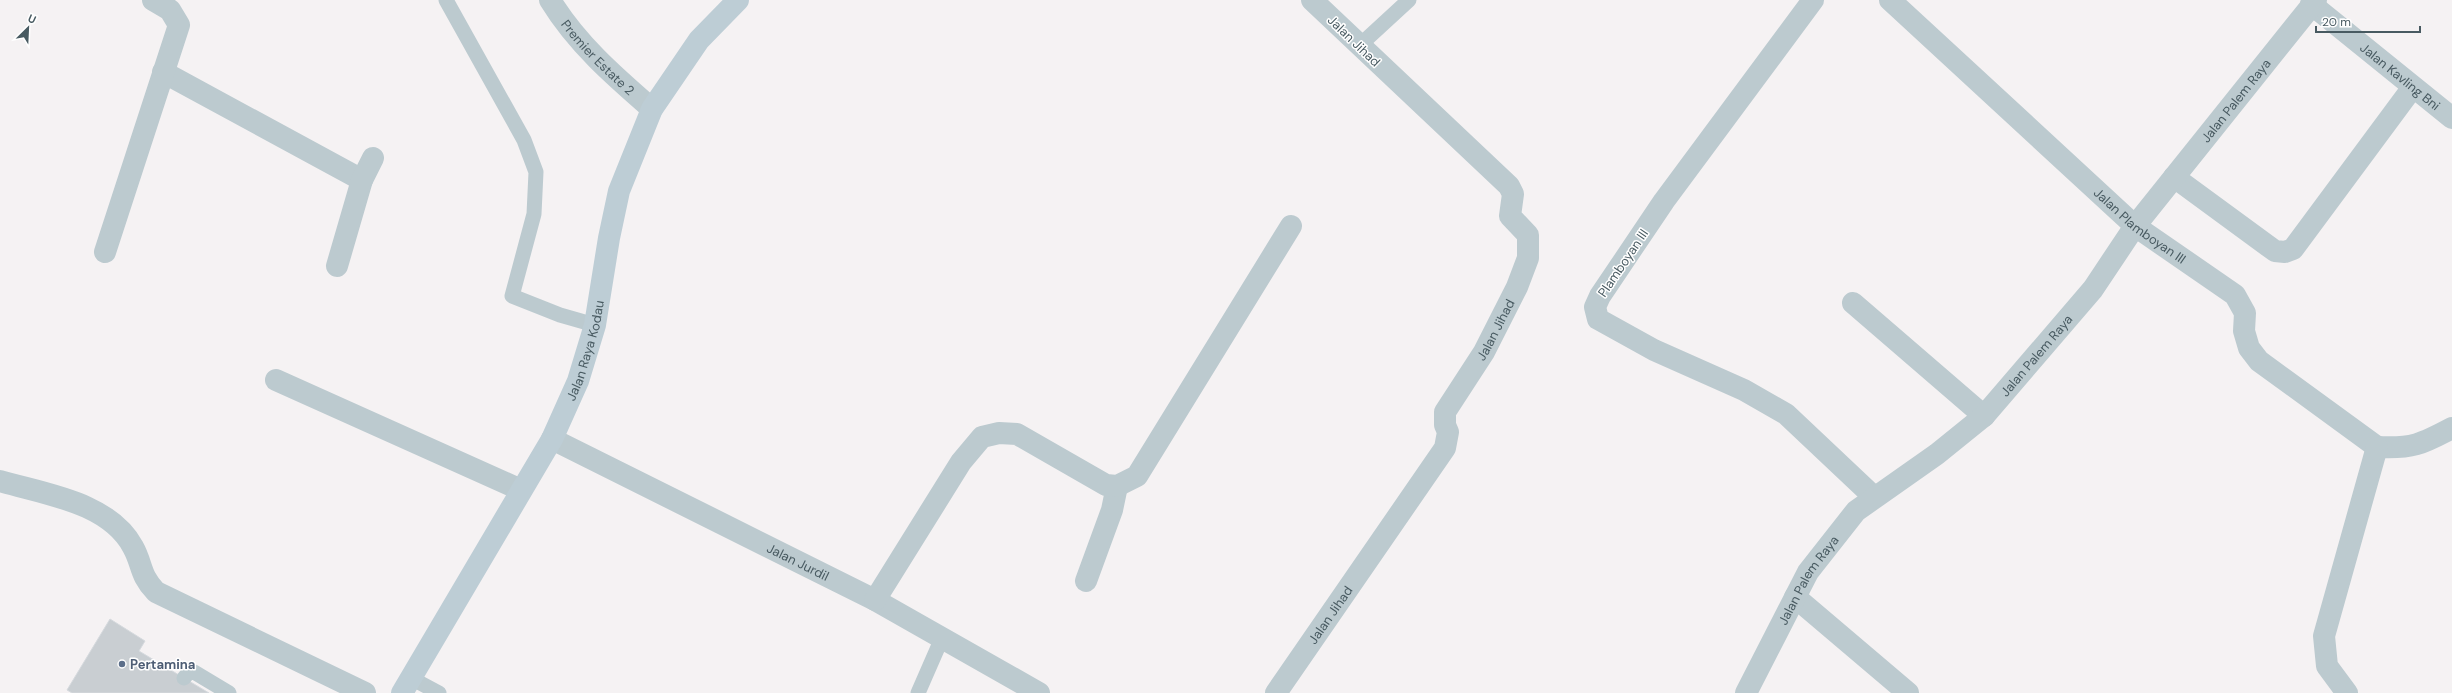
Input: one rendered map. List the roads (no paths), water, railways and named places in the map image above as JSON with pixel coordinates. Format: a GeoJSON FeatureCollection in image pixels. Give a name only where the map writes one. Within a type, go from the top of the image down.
{"type":"FeatureCollection","features":[{"type":"Feature","properties":{"kind":"street"},"geometry":{"type":"LineString","coordinates":[[105,252],[179,26],[170,10],[153,0]]}},
{"type":"Feature","properties":{"kind":"street","name":"Premier Estate 2"},"geometry":{"type":"LineString","coordinates":[[550,0],[563,21],[602,66],[652,109]]}},
{"type":"Feature","properties":{"kind":"street","name":"Jalan Raya Kodau"},"geometry":{"type":"LineString","coordinates":[[407,685],[552,439],[578,381],[595,325],[609,238],[620,191],[652,109],[699,40],[738,0]]}},
{"type":"Feature","properties":{"kind":"street","name":"Jalan Jihad"},"geometry":{"type":"LineString","coordinates":[[1276,693],[1445,448],[1448,432],[1445,424],[1445,412],[1484,352],[1517,287],[1528,258],[1528,236],[1510,216],[1510,204],[1513,194],[1509,186],[1312,0]]}},
{"type":"Feature","properties":{"kind":"street","name":"Plamboyan III"},"geometry":{"type":"LineString","coordinates":[[1812,0],[1664,201],[1600,296],[1595,307],[1598,319],[1654,350],[1744,390],[1786,414],[1874,497]]}},
{"type":"Feature","properties":{"kind":"street","name":"Jalan Plamboyan III"},"geometry":{"type":"LineString","coordinates":[[1890,0],[2135,226],[2235,295],[2246,313],[2244,331],[2249,348],[2259,362],[2377,447]]}},
{"type":"Feature","properties":{"kind":"street","name":"Jalan Palem Raya"},"geometry":{"type":"LineString","coordinates":[[1746,693],[1808,572],[1856,512],[1874,497],[1937,454],[1984,416],[2093,289],[2135,226],[2314,2]]}},
{"type":"Feature","properties":{"kind":"street","name":"Jalan Kavling Bni"},"geometry":{"type":"LineString","coordinates":[[2314,2],[2413,87],[2452,118]]}},
{"type":"Feature","properties":{"kind":"street"},"geometry":{"type":"LineString","coordinates":[[163,72],[362,180]]}},
{"type":"Feature","properties":{"kind":"street"},"geometry":{"type":"LineString","coordinates":[[2174,176],[2275,250],[2285,252],[2293,250],[2413,87]]}},
{"type":"Feature","properties":{"kind":"street"},"geometry":{"type":"LineString","coordinates":[[337,266],[362,180],[373,158]]}},
{"type":"Feature","properties":{"kind":"street"},"geometry":{"type":"LineString","coordinates":[[875,600],[961,462],[982,437],[999,432],[1017,434],[1106,485],[1117,486],[1137,476],[1291,226]]}},
{"type":"Feature","properties":{"kind":"street"},"geometry":{"type":"LineString","coordinates":[[1853,303],[1984,416]]}},
{"type":"Feature","properties":{"kind":"street"},"geometry":{"type":"LineString","coordinates":[[276,380],[521,490]]}},
{"type":"Feature","properties":{"kind":"street"},"geometry":{"type":"LineString","coordinates":[[2347,693],[2327,666],[2324,636],[2377,447],[2402,448],[2422,444],[2452,428]]}},
{"type":"Feature","properties":{"kind":"street","name":"Jalan Jurdil"},"geometry":{"type":"LineString","coordinates":[[552,439],[875,600],[1039,693]]}},
{"type":"Feature","properties":{"kind":"street"},"geometry":{"type":"LineString","coordinates":[[0,481],[82,505],[116,525],[133,546],[146,581],[156,592],[365,693]]}},
{"type":"Feature","properties":{"kind":"street"},"geometry":{"type":"LineString","coordinates":[[1086,581],[1112,510],[1117,486]]}},
{"type":"Feature","properties":{"kind":"street"},"geometry":{"type":"LineString","coordinates":[[1795,597],[1908,693]]}},
{"type":"Feature","properties":{"kind":"lane"},"geometry":{"type":"LineString","coordinates":[[446,0],[524,140],[536,172],[534,214],[512,296],[560,315],[595,325]]}},
{"type":"Feature","properties":{"kind":"lane"},"geometry":{"type":"LineString","coordinates":[[1359,46],[1409,0]]}},
{"type":"Feature","properties":{"kind":"lane"},"geometry":{"type":"LineString","coordinates":[[918,693],[942,638]]}},
{"type":"Feature","properties":{"kind":"lane"},"geometry":{"type":"LineString","coordinates":[[184,678],[189,672],[194,672],[229,693]]}},
{"type":"Feature","properties":{"kind":"lane"},"geometry":{"type":"LineString","coordinates":[[407,685],[439,693]]}},
{"type":"Feature","properties":{"kind":"place","name":"Pertamina"},"geometry":{"type":"Point","coordinates":[122,664]}}]}
